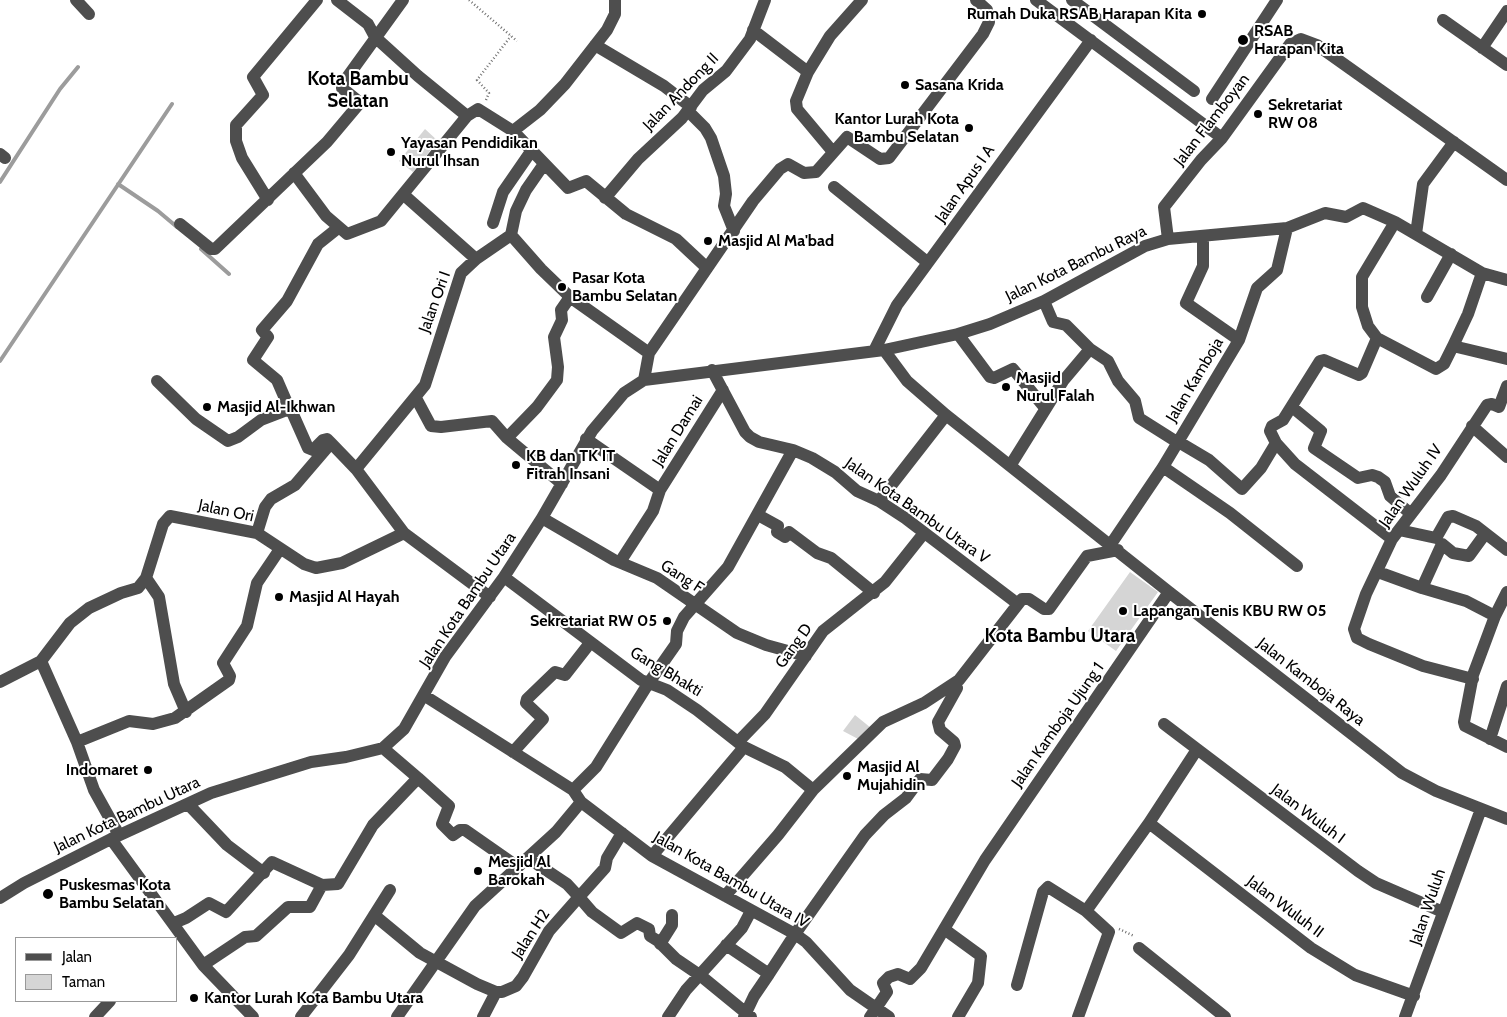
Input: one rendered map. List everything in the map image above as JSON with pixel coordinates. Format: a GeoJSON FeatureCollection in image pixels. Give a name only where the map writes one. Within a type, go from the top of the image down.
{"type":"FeatureCollection","features":[{"type":"Feature","properties":{"kind":"street"},"geometry":{"type":"LineString","coordinates":[[76,0],[89,14]]}},
{"type":"Feature","properties":{"kind":"street"},"geometry":{"type":"LineString","coordinates":[[268,200],[242,158],[236,141],[236,125],[263,95],[254,77],[317,0]]}},
{"type":"Feature","properties":{"kind":"street"},"geometry":{"type":"LineString","coordinates":[[337,0],[368,24],[376,37],[418,76],[473,112],[513,131],[568,188],[583,180],[632,218],[676,239],[707,268]]}},
{"type":"Feature","properties":{"kind":"street"},"geometry":{"type":"LineString","coordinates":[[180,224],[213,250],[268,200],[327,142],[359,104],[342,86],[403,0]]}},
{"type":"Feature","properties":{"kind":"street"},"geometry":{"type":"LineString","coordinates":[[513,131],[540,110],[564,84],[595,45],[615,14],[615,0]]}},
{"type":"Feature","properties":{"kind":"street","name":"Jalan Andong II"},"geometry":{"type":"LineString","coordinates":[[605,198],[638,158],[673,128],[703,90],[726,71],[750,39],[766,0]]}},
{"type":"Feature","properties":{"kind":"street"},"geometry":{"type":"LineString","coordinates":[[832,152],[796,105],[808,72],[836,29],[844,23],[862,0]]}},
{"type":"Feature","properties":{"kind":"street"},"geometry":{"type":"LineString","coordinates":[[644,380],[649,353],[753,201],[780,169],[788,164],[804,173],[816,172],[847,137],[880,159],[889,158],[983,34],[989,22],[987,10],[976,0]]}},
{"type":"Feature","properties":{"kind":"street"},"geometry":{"type":"LineString","coordinates":[[1072,0],[1194,90]]}},
{"type":"Feature","properties":{"kind":"street"},"geometry":{"type":"LineString","coordinates":[[1212,99],[1277,0]]}},
{"type":"Feature","properties":{"kind":"street"},"geometry":{"type":"LineString","coordinates":[[1043,2],[1090,40],[1222,138]]}},
{"type":"Feature","properties":{"kind":"street"},"geometry":{"type":"LineString","coordinates":[[1482,48],[1507,11]]}},
{"type":"Feature","properties":{"kind":"street"},"geometry":{"type":"LineString","coordinates":[[1443,20],[1507,65]]}},
{"type":"Feature","properties":{"kind":"street"},"geometry":{"type":"LineString","coordinates":[[753,30],[808,72]]}},
{"type":"Feature","properties":{"kind":"street","name":"Jalan Flamboyan"},"geometry":{"type":"LineString","coordinates":[[1168,239],[1164,207],[1201,160],[1222,138],[1290,44],[1301,39],[1317,45],[1507,180]]}},
{"type":"Feature","properties":{"kind":"street","name":"Jalan Apus I A"},"geometry":{"type":"LineString","coordinates":[[879,351],[897,305],[1090,40]]}},
{"type":"Feature","properties":{"kind":"street"},"geometry":{"type":"LineString","coordinates":[[595,45],[664,86],[689,109],[705,128],[711,138],[724,176],[726,194],[724,206],[734,231]]}},
{"type":"Feature","properties":{"kind":"street"},"geometry":{"type":"LineString","coordinates":[[294,173],[326,216],[347,234],[380,222],[473,112]]}},
{"type":"Feature","properties":{"kind":"street"},"geometry":{"type":"LineString","coordinates":[[1416,234],[1423,184],[1454,142]]}},
{"type":"Feature","properties":{"kind":"street"},"geometry":{"type":"LineString","coordinates":[[493,224],[503,192],[532,150]]}},
{"type":"Feature","properties":{"kind":"street"},"geometry":{"type":"LineString","coordinates":[[544,164],[522,197],[514,219],[511,235],[541,269],[570,297],[649,353]]}},
{"type":"Feature","properties":{"kind":"street"},"geometry":{"type":"LineString","coordinates":[[834,187],[927,262]]}},
{"type":"Feature","properties":{"kind":"street"},"geometry":{"type":"LineString","coordinates":[[404,195],[476,259]]}},
{"type":"Feature","properties":{"kind":"street","name":"Jalan Kota Bambu Raya"},"geometry":{"type":"LineString","coordinates":[[879,351],[958,334],[990,324],[1044,301],[1145,246],[1168,239],[1287,228],[1326,214],[1346,217],[1363,208],[1395,222]]}},
{"type":"Feature","properties":{"kind":"street"},"geometry":{"type":"LineString","coordinates":[[1482,273],[1468,314],[1453,346],[1444,364],[1436,369],[1377,338],[1368,326],[1362,307],[1362,277],[1395,222],[1482,273],[1507,280]]}},
{"type":"Feature","properties":{"kind":"street"},"geometry":{"type":"LineString","coordinates":[[338,228],[318,244],[287,301],[262,330],[268,337],[253,360],[278,380],[290,410],[310,450],[326,439],[332,443],[356,469],[404,533],[490,597]]}},
{"type":"Feature","properties":{"kind":"street","name":"Jalan Kamboja"},"geometry":{"type":"LineString","coordinates":[[1114,547],[1238,340],[1257,288],[1277,270],[1287,228]]}},
{"type":"Feature","properties":{"kind":"street","name":"Jalan Ori I"},"geometry":{"type":"LineString","coordinates":[[356,469],[401,412],[416,398],[428,378],[457,279],[476,259],[511,235]]}},
{"type":"Feature","properties":{"kind":"street"},"geometry":{"type":"LineString","coordinates":[[1203,236],[1203,266],[1186,303],[1238,340]]}},
{"type":"Feature","properties":{"kind":"street"},"geometry":{"type":"LineString","coordinates":[[1426,297],[1451,254]]}},
{"type":"Feature","properties":{"kind":"street"},"geometry":{"type":"LineString","coordinates":[[507,438],[537,407],[557,380],[558,367],[554,337],[562,320],[561,310],[570,297]]}},
{"type":"Feature","properties":{"kind":"street"},"geometry":{"type":"LineString","coordinates":[[1044,301],[1053,322],[1066,325],[1090,349],[1108,361],[1118,381],[1135,401],[1139,418],[1210,460],[1242,488],[1261,468],[1276,443]]}},
{"type":"Feature","properties":{"kind":"street"},"geometry":{"type":"LineString","coordinates":[[958,334],[990,377],[994,378],[1009,369],[1013,369],[1045,408]]}},
{"type":"Feature","properties":{"kind":"street"},"geometry":{"type":"LineString","coordinates":[[1377,338],[1362,373],[1359,375],[1324,360],[1320,361],[1282,421],[1270,429],[1276,443],[1295,464],[1396,535],[1439,541],[1453,553],[1469,556],[1485,534]]}},
{"type":"Feature","properties":{"kind":"street"},"geometry":{"type":"LineString","coordinates":[[1453,346],[1507,359]]}},
{"type":"Feature","properties":{"kind":"street"},"geometry":{"type":"LineString","coordinates":[[1010,466],[1063,381],[1090,349]]}},
{"type":"Feature","properties":{"kind":"street","name":"Jalan Kota Bambu Utara"},"geometry":{"type":"LineString","coordinates":[[0,898],[24,883],[115,837],[234,785],[311,762],[346,757],[383,748],[404,730],[425,696],[445,657],[504,577],[542,518],[586,439],[609,408],[624,393],[644,380],[712,370],[879,351]]}},
{"type":"Feature","properties":{"kind":"street","name":"Jalan Kamboja Raya"},"geometry":{"type":"LineString","coordinates":[[879,351],[907,381],[946,415],[1169,592],[1402,773],[1436,791],[1507,819]]}},
{"type":"Feature","properties":{"kind":"street","name":"Jalan Kota Bambu Utara V"},"geometry":{"type":"LineString","coordinates":[[712,370],[745,432],[759,442],[793,450],[812,458],[865,496],[879,501],[924,532],[1018,604]]}},
{"type":"Feature","properties":{"kind":"street"},"geometry":{"type":"LineString","coordinates":[[157,381],[196,419],[228,441],[238,437],[261,420],[290,410]]}},
{"type":"Feature","properties":{"kind":"street","name":"Jalan Wuluh IV"},"geometry":{"type":"LineString","coordinates":[[1473,679],[1423,666],[1357,638],[1354,629],[1366,594],[1396,535],[1441,475],[1472,426],[1487,406],[1495,405],[1507,386]]}},
{"type":"Feature","properties":{"kind":"street","name":"Jalan Damai"},"geometry":{"type":"LineString","coordinates":[[586,439],[660,490],[723,390]]}},
{"type":"Feature","properties":{"kind":"street"},"geometry":{"type":"LineString","coordinates":[[416,398],[431,426],[477,424],[487,420],[497,425],[507,438],[562,484]]}},
{"type":"Feature","properties":{"kind":"street"},"geometry":{"type":"LineString","coordinates":[[1292,407],[1321,431],[1314,448],[1358,478],[1372,475],[1378,477],[1385,482],[1390,496],[1411,514]]}},
{"type":"Feature","properties":{"kind":"street"},"geometry":{"type":"LineString","coordinates":[[879,501],[913,454],[946,415]]}},
{"type":"Feature","properties":{"kind":"street"},"geometry":{"type":"LineString","coordinates":[[1472,426],[1507,457]]}},
{"type":"Feature","properties":{"kind":"street"},"geometry":{"type":"LineString","coordinates":[[257,533],[265,507],[271,499],[295,485],[332,443]]}},
{"type":"Feature","properties":{"kind":"street"},"geometry":{"type":"LineString","coordinates":[[573,790],[596,767],[648,684],[676,644],[681,622],[728,567],[793,450]]}},
{"type":"Feature","properties":{"kind":"street"},"geometry":{"type":"LineString","coordinates":[[1163,467],[1230,513],[1297,566]]}},
{"type":"Feature","properties":{"kind":"street"},"geometry":{"type":"LineString","coordinates":[[620,562],[653,511],[660,490]]}},
{"type":"Feature","properties":{"kind":"street"},"geometry":{"type":"LineString","coordinates":[[758,515],[778,526],[778,532],[785,537],[789,532],[817,553],[831,558],[874,592]]}},
{"type":"Feature","properties":{"kind":"street","name":"Jalan Ori"},"geometry":{"type":"LineString","coordinates":[[146,578],[163,524],[170,516],[257,533],[304,564],[316,568],[327,567],[378,547],[404,533]]}},
{"type":"Feature","properties":{"kind":"street"},"geometry":{"type":"LineString","coordinates":[[1422,588],[1450,516],[1467,520],[1507,550]]}},
{"type":"Feature","properties":{"kind":"street","name":"Gang F"},"geometry":{"type":"LineString","coordinates":[[542,518],[620,562],[657,578],[722,624],[756,641],[806,656]]}},
{"type":"Feature","properties":{"kind":"street","name":"Gang D"},"geometry":{"type":"LineString","coordinates":[[652,856],[766,714],[823,632],[874,592],[893,574],[924,532]]}},
{"type":"Feature","properties":{"kind":"street"},"geometry":{"type":"LineString","coordinates":[[725,896],[778,835],[813,790],[883,722],[924,703],[959,680],[1018,604],[1025,598],[1049,609],[1087,556],[1114,547]]}},
{"type":"Feature","properties":{"kind":"street"},"geometry":{"type":"LineString","coordinates":[[77,742],[129,720],[153,724],[175,718],[229,680],[230,676],[223,663],[247,626],[257,583],[280,549]]}},
{"type":"Feature","properties":{"kind":"street"},"geometry":{"type":"LineString","coordinates":[[1378,572],[1466,601],[1495,616]]}},
{"type":"Feature","properties":{"kind":"street","name":"Gang Bhakti"},"geometry":{"type":"LineString","coordinates":[[504,577],[590,643],[648,684],[667,690],[697,710],[741,745],[786,766],[813,790]]}},
{"type":"Feature","properties":{"kind":"street"},"geometry":{"type":"LineString","coordinates":[[0,682],[40,661],[70,623],[97,603],[138,588],[146,578],[159,597],[174,684],[186,712]]}},
{"type":"Feature","properties":{"kind":"street","name":"Jalan Kamboja Ujung 1"},"geometry":{"type":"LineString","coordinates":[[873,1013],[888,992],[883,983],[889,977],[898,974],[910,979],[921,968],[958,901],[1169,592]]}},
{"type":"Feature","properties":{"kind":"street"},"geometry":{"type":"LineString","coordinates":[[1507,592],[1495,616],[1473,679],[1465,726],[1507,747]]}},
{"type":"Feature","properties":{"kind":"street"},"geometry":{"type":"LineString","coordinates":[[513,752],[542,719],[526,703],[527,699],[554,672],[565,675],[590,643]]}},
{"type":"Feature","properties":{"kind":"street"},"geometry":{"type":"LineString","coordinates":[[40,661],[77,742],[94,790],[115,837],[203,965],[253,1017]]}},
{"type":"Feature","properties":{"kind":"street"},"geometry":{"type":"LineString","coordinates":[[1490,739],[1507,686]]}},
{"type":"Feature","properties":{"kind":"street"},"geometry":{"type":"LineString","coordinates":[[528,858],[567,884],[592,912],[617,931],[622,933],[637,923],[649,929],[650,936],[658,941],[676,959],[701,976],[746,1015],[794,934],[872,827],[906,798],[920,779],[932,780],[948,759],[955,746],[954,742],[940,730],[938,722],[957,688]]}},
{"type":"Feature","properties":{"kind":"street","name":"Jalan Kota Bambu Utara IV"},"geometry":{"type":"LineString","coordinates":[[425,696],[573,790],[581,802],[652,856],[806,942],[873,1013],[889,1017]]}},
{"type":"Feature","properties":{"kind":"street","name":"Jalan Wuluh I"},"geometry":{"type":"LineString","coordinates":[[1164,724],[1196,751],[1358,871],[1376,883],[1443,912]]}},
{"type":"Feature","properties":{"kind":"street"},"geometry":{"type":"LineString","coordinates":[[383,748],[449,806],[442,824],[452,835],[462,830],[468,832],[518,866]]}},
{"type":"Feature","properties":{"kind":"street"},"geometry":{"type":"LineString","coordinates":[[1086,911],[1149,823],[1196,751]]}},
{"type":"Feature","properties":{"kind":"street"},"geometry":{"type":"LineString","coordinates":[[174,923],[186,918],[209,903],[226,912],[264,873],[272,862],[276,862],[292,873],[322,884],[338,884],[373,825],[418,778]]}},
{"type":"Feature","properties":{"kind":"street"},"geometry":{"type":"LineString","coordinates":[[397,1017],[475,906],[556,832],[581,802]]}},
{"type":"Feature","properties":{"kind":"street"},"geometry":{"type":"LineString","coordinates":[[188,804],[228,846],[264,873]]}},
{"type":"Feature","properties":{"kind":"street","name":"Jalan Wuluh"},"geometry":{"type":"LineString","coordinates":[[1405,1017],[1481,808]]}},
{"type":"Feature","properties":{"kind":"street","name":"Jalan Wuluh II"},"geometry":{"type":"LineString","coordinates":[[1149,823],[1317,952],[1355,975],[1414,996]]}},
{"type":"Feature","properties":{"kind":"street","name":"Jalan H2"},"geometry":{"type":"LineString","coordinates":[[496,992],[510,990],[523,978],[549,931],[605,868],[607,858],[622,834]]}},
{"type":"Feature","properties":{"kind":"street"},"geometry":{"type":"LineString","coordinates":[[203,965],[244,937],[256,936],[288,907],[310,907],[322,884]]}},
{"type":"Feature","properties":{"kind":"street"},"geometry":{"type":"LineString","coordinates":[[1018,985],[1043,892],[1048,886],[1086,911],[1108,930],[1109,934],[1078,1017]]}},
{"type":"Feature","properties":{"kind":"street"},"geometry":{"type":"LineString","coordinates":[[301,1017],[349,955],[390,890]]}},
{"type":"Feature","properties":{"kind":"street"},"geometry":{"type":"LineString","coordinates":[[668,1017],[686,990],[701,976],[742,928],[751,911]]}},
{"type":"Feature","properties":{"kind":"street"},"geometry":{"type":"LineString","coordinates":[[374,915],[420,953],[496,992],[483,1017]]}},
{"type":"Feature","properties":{"kind":"street"},"geometry":{"type":"LineString","coordinates":[[660,944],[672,925],[672,915]]}},
{"type":"Feature","properties":{"kind":"street"},"geometry":{"type":"LineString","coordinates":[[944,929],[981,956],[978,983],[958,1017]]}},
{"type":"Feature","properties":{"kind":"street"},"geometry":{"type":"LineString","coordinates":[[726,945],[769,974]]}},
{"type":"Feature","properties":{"kind":"street"},"geometry":{"type":"LineString","coordinates":[[1139,948],[1225,1017]]}},
{"type":"Feature","properties":{"kind":"street"},"geometry":{"type":"LineString","coordinates":[[97,1017],[109,1002]]}},
{"type":"Feature","properties":{"kind":"path"},"geometry":{"type":"LineString","coordinates":[[469,0],[517,41]]}},
{"type":"Feature","properties":{"kind":"path"},"geometry":{"type":"LineString","coordinates":[[473,112],[490,95],[477,80],[511,36]]}},
{"type":"Feature","properties":{"kind":"path"},"geometry":{"type":"LineString","coordinates":[[1108,930],[1123,929],[1139,939],[1139,948]]}},
{"type":"Feature","properties":{"kind":"green space"},"geometry":{"type":"Polygon","coordinates":[[[425,129],[438,141],[413,172],[399,161],[425,129]]]}},
{"type":"Feature","properties":{"kind":"green space","name":"Lapangan Tenis KBU RW 05"},"geometry":{"type":"Polygon","coordinates":[[[1130,572],[1158,592],[1116,651],[1088,631],[1130,572]]]}},
{"type":"Feature","properties":{"kind":"green space"},"geometry":{"type":"Polygon","coordinates":[[[855,715],[871,728],[860,740],[843,731],[855,715]]]}},
{"type":"Feature","properties":{"kind":"waterway"},"geometry":{"type":"LineString","coordinates":[[0,182],[60,89],[78,67]]}},
{"type":"Feature","properties":{"kind":"waterway"},"geometry":{"type":"LineString","coordinates":[[0,361],[172,104]]}},
{"type":"Feature","properties":{"kind":"waterway"},"geometry":{"type":"LineString","coordinates":[[118,184],[158,211],[177,227]]}},
{"type":"Feature","properties":{"kind":"waterway"},"geometry":{"type":"LineString","coordinates":[[201,249],[229,274]]}},
{"type":"Feature","properties":{"kind":"place","name":"Rumah Duka RSAB Harapan Kita"},"geometry":{"type":"Point","coordinates":[1202,14]}},
{"type":"Feature","properties":{"kind":"place","name":"RSAB Harapan Kita"},"geometry":{"type":"Point","coordinates":[1243,40]}},
{"type":"Feature","properties":{"kind":"place","name":"Sasana Krida"},"geometry":{"type":"Point","coordinates":[905,85]}},
{"type":"Feature","properties":{"kind":"place","name":"Sekretariat RW 08"},"geometry":{"type":"Point","coordinates":[1258,114]}},
{"type":"Feature","properties":{"kind":"place","name":"Kantor Lurah Kota Bambu Selatan"},"geometry":{"type":"Point","coordinates":[969,128]}},
{"type":"Feature","properties":{"kind":"place","name":"Yayasan Pendidikan Nurul Ihsan"},"geometry":{"type":"Point","coordinates":[391,152]}},
{"type":"Feature","properties":{"kind":"place","name":"Masjid Al Ma'bad"},"geometry":{"type":"Point","coordinates":[708,241]}},
{"type":"Feature","properties":{"kind":"place","name":"Pasar Kota Bambu Selatan"},"geometry":{"type":"Point","coordinates":[562,287]}},
{"type":"Feature","properties":{"kind":"place","name":"Masjid Nurul Falah"},"geometry":{"type":"Point","coordinates":[1006,387]}},
{"type":"Feature","properties":{"kind":"place","name":"Masjid Al-Ikhwan"},"geometry":{"type":"Point","coordinates":[207,407]}},
{"type":"Feature","properties":{"kind":"place","name":"KB dan TK IT Fitrah Insani"},"geometry":{"type":"Point","coordinates":[516,465]}},
{"type":"Feature","properties":{"kind":"place","name":"Masjid Al Hayah"},"geometry":{"type":"Point","coordinates":[279,597]}},
{"type":"Feature","properties":{"kind":"place","name":"Lapangan Tenis KBU RW 05"},"geometry":{"type":"Point","coordinates":[1123,611]}},
{"type":"Feature","properties":{"kind":"place","name":"Sekretariat RW 05"},"geometry":{"type":"Point","coordinates":[667,621]}},
{"type":"Feature","properties":{"kind":"place","name":"Indomaret"},"geometry":{"type":"Point","coordinates":[148,770]}},
{"type":"Feature","properties":{"kind":"place","name":"Masjid Al Mujahidin"},"geometry":{"type":"Point","coordinates":[847,776]}},
{"type":"Feature","properties":{"kind":"place","name":"Mesjid Al Barokah"},"geometry":{"type":"Point","coordinates":[478,871]}},
{"type":"Feature","properties":{"kind":"place","name":"Puskesmas Kota Bambu Selatan"},"geometry":{"type":"Point","coordinates":[48,894]}},
{"type":"Feature","properties":{"kind":"place","name":"Kantor Lurah Kota Bambu Utara"},"geometry":{"type":"Point","coordinates":[194,998]}},
{"type":"Feature","properties":{"kind":"district","name":"Kota Bambu Selatan"},"geometry":{"type":"Point","coordinates":[358,90]}},
{"type":"Feature","properties":{"kind":"district","name":"Kota Bambu Utara"},"geometry":{"type":"Point","coordinates":[1060,636]}}]}
